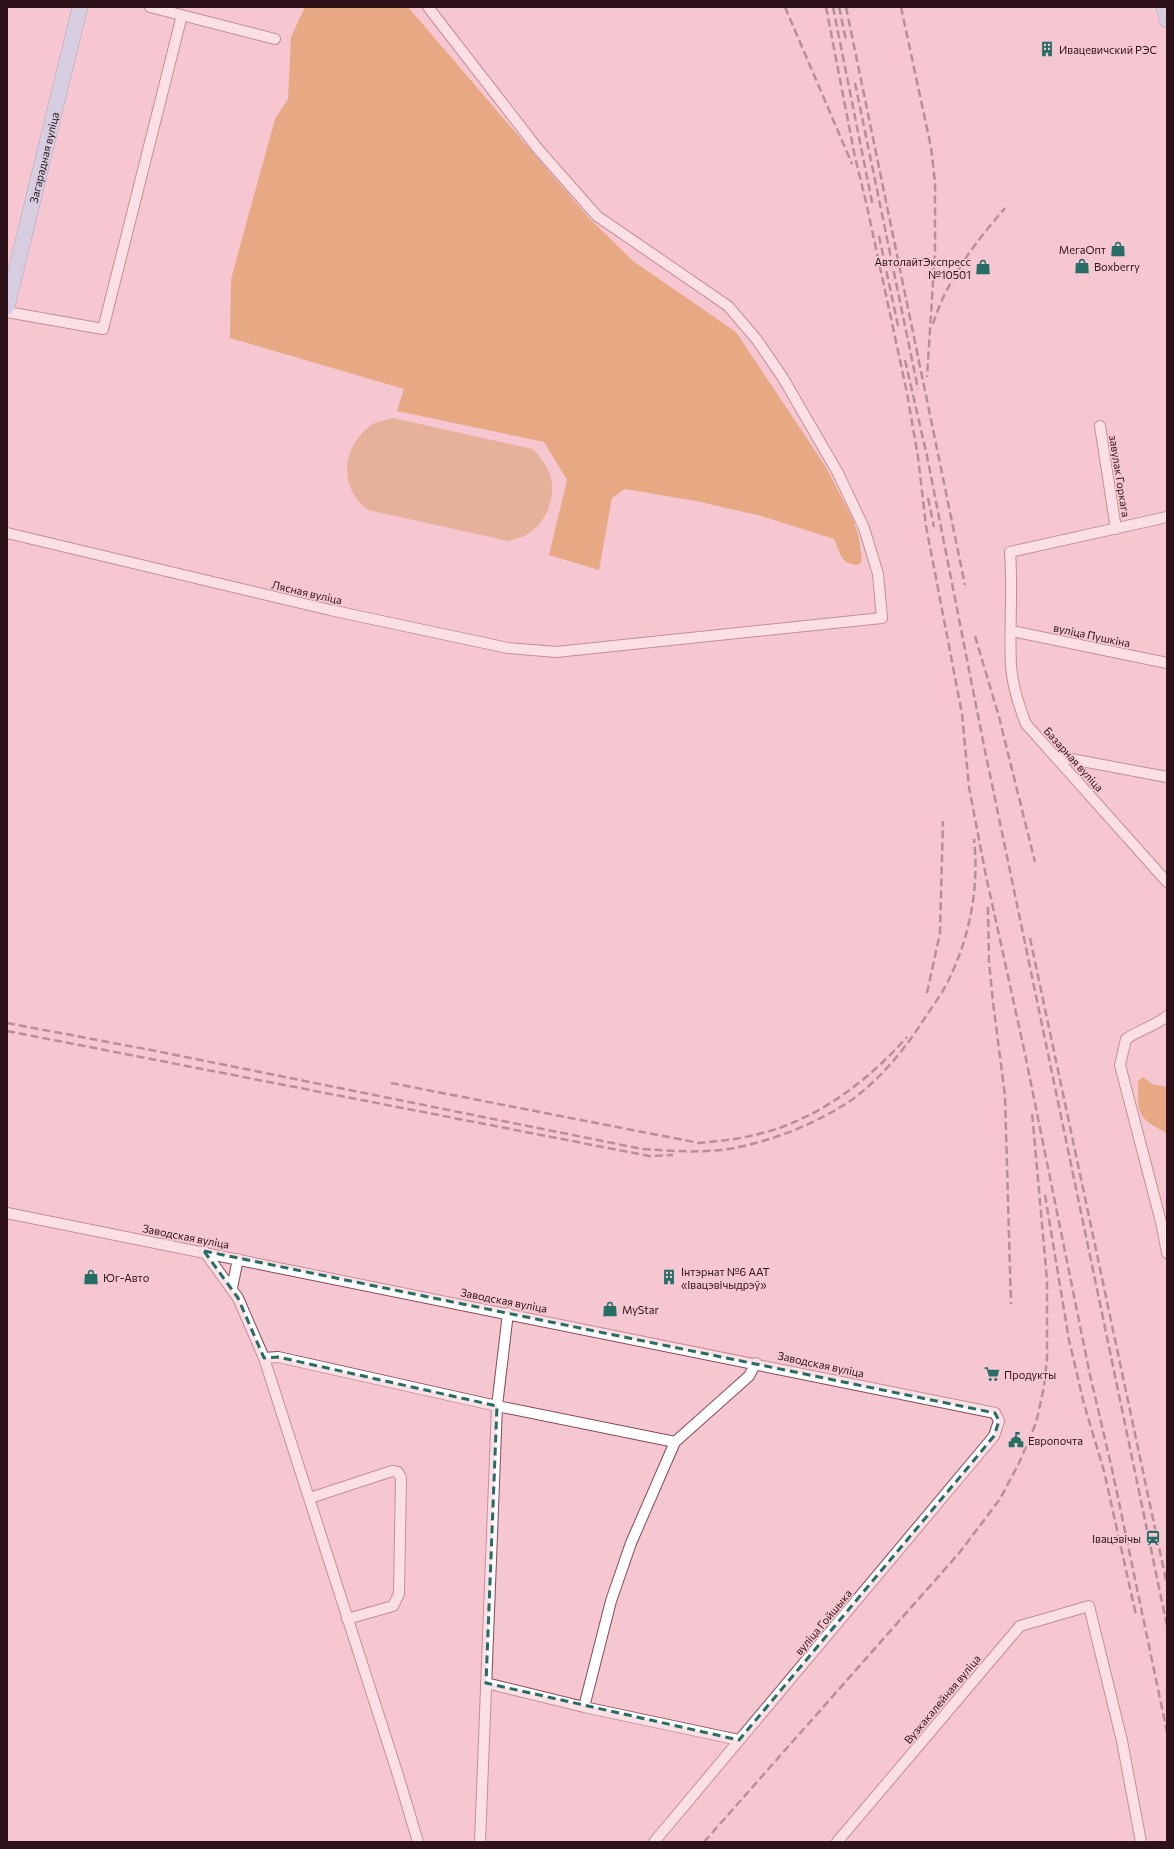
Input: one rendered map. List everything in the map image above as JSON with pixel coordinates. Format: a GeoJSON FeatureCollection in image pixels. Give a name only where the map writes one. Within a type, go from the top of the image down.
{"type":"FeatureCollection","features":[{"type":"Feature","properties":{"kind":"main road","name":"Загарадная вуліца"},"geometry":{"type":"LineString","coordinates":[[7,307],[80,7]]}},
{"type":"Feature","properties":{"kind":"main road"},"geometry":{"type":"LineString","coordinates":[[1164,7],[1167,20]]}},
{"type":"Feature","properties":{"kind":"street"},"geometry":{"type":"LineString","coordinates":[[150,7],[275,39]]}},
{"type":"Feature","properties":{"kind":"street","name":"Лясная вуліца"},"geometry":{"type":"LineString","coordinates":[[7,533],[154,570],[508,648],[556,652],[882,618],[878,574],[864,528],[838,473],[783,378],[757,340],[728,306],[597,216],[538,149],[428,7]]}},
{"type":"Feature","properties":{"kind":"street"},"geometry":{"type":"LineString","coordinates":[[7,312],[103,329],[182,15]]}},
{"type":"Feature","properties":{"kind":"street","name":"завулак Горкага"},"geometry":{"type":"LineString","coordinates":[[1100,426],[1116,529]]}},
{"type":"Feature","properties":{"kind":"street"},"geometry":{"type":"LineString","coordinates":[[1116,529],[1167,518]]}},
{"type":"Feature","properties":{"kind":"street","name":"Базарная вуліца"},"geometry":{"type":"LineString","coordinates":[[1116,529],[1010,552],[1012,631],[1011,666],[1020,707],[1026,724],[1167,882]]}},
{"type":"Feature","properties":{"kind":"street","name":"вуліца Пушкіна"},"geometry":{"type":"LineString","coordinates":[[1012,631],[1167,663]]}},
{"type":"Feature","properties":{"kind":"street"},"geometry":{"type":"LineString","coordinates":[[1055,756],[1167,777]]}},
{"type":"Feature","properties":{"kind":"street"},"geometry":{"type":"LineString","coordinates":[[1167,1016],[1163,1020],[1137,1031],[1126,1038],[1120,1065],[1162,1226],[1167,1253]]}},
{"type":"Feature","properties":{"kind":"street","name":"Заводская вуліца"},"geometry":{"type":"LineString","coordinates":[[7,1213],[204,1251],[996,1413]]}},
{"type":"Feature","properties":{"kind":"street"},"geometry":{"type":"LineString","coordinates":[[204,1251],[238,1298],[264,1358],[310,1498],[418,1842]]}},
{"type":"Feature","properties":{"kind":"street"},"geometry":{"type":"LineString","coordinates":[[232,1288],[238,1258]]}},
{"type":"Feature","properties":{"kind":"street"},"geometry":{"type":"LineString","coordinates":[[480,1842],[497,1406],[508,1313]]}},
{"type":"Feature","properties":{"kind":"street"},"geometry":{"type":"LineString","coordinates":[[264,1358],[278,1357],[497,1406],[675,1442]]}},
{"type":"Feature","properties":{"kind":"street"},"geometry":{"type":"LineString","coordinates":[[584,1707],[611,1601],[631,1543],[675,1442],[749,1376],[756,1363]]}},
{"type":"Feature","properties":{"kind":"street","name":"вуліца Гойшыка"},"geometry":{"type":"LineString","coordinates":[[654,1842],[994,1436],[999,1422],[996,1413]]}},
{"type":"Feature","properties":{"kind":"street"},"geometry":{"type":"LineString","coordinates":[[310,1498],[392,1471],[398,1472],[401,1478],[399,1594],[396,1602],[393,1606],[347,1618]]}},
{"type":"Feature","properties":{"kind":"street","name":"Вузкакалейная вуліца"},"geometry":{"type":"LineString","coordinates":[[837,1842],[1020,1626],[1089,1606],[1122,1741],[1141,1842]]}},
{"type":"Feature","properties":{"kind":"street"},"geometry":{"type":"LineString","coordinates":[[486,1683],[584,1707],[739,1740]]}},
{"type":"Feature","properties":{"kind":"highlighted area"},"geometry":{"type":"Polygon","coordinates":[[[204,1251],[995,1413],[999,1421],[994,1436],[739,1740],[486,1683],[497,1406],[278,1357],[264,1358],[238,1298],[204,1251]]]}},
{"type":"Feature","properties":{"kind":"shaded area"},"geometry":{"type":"Polygon","coordinates":[[[305,7],[408,7],[589,218],[633,261],[736,332],[826,467],[853,519],[859,537],[862,561],[858,565],[848,563],[844,560],[834,539],[761,516],[696,501],[625,489],[612,498],[599,570],[549,555],[567,480],[544,442],[397,411],[404,389],[230,338],[231,279],[275,119],[288,99],[291,37],[305,7]]]}},
{"type":"Feature","properties":{"kind":"shaded area"},"geometry":{"type":"Polygon","coordinates":[[[393,418],[533,449],[549,472],[552,490],[549,508],[540,524],[526,535],[508,541],[368,510],[359,502],[351,489],[347,469],[348,458],[357,439],[364,431],[375,423],[393,418]]]}},
{"type":"Feature","properties":{"kind":"shaded area"},"geometry":{"type":"Polygon","coordinates":[[[1143,1077],[1152,1084],[1167,1087],[1167,1133],[1149,1123],[1141,1114],[1138,1101],[1138,1081],[1143,1077]]]}},
{"type":"Feature","properties":{"kind":"railway"},"geometry":{"type":"LineString","coordinates":[[785,7],[852,164]]}},
{"type":"Feature","properties":{"kind":"railway"},"geometry":{"type":"LineString","coordinates":[[826,7],[855,157],[907,393],[918,457],[926,526],[962,714],[969,787],[985,871],[1025,1054],[1090,1375],[1112,1469],[1167,1732]]}},
{"type":"Feature","properties":{"kind":"railway"},"geometry":{"type":"LineString","coordinates":[[833,7],[873,207]]}},
{"type":"Feature","properties":{"kind":"railway"},"geometry":{"type":"LineString","coordinates":[[839,7],[846,40]]}},
{"type":"Feature","properties":{"kind":"railway"},"geometry":{"type":"LineString","coordinates":[[846,7],[965,585]]}},
{"type":"Feature","properties":{"kind":"railway"},"geometry":{"type":"LineString","coordinates":[[901,7],[931,147],[935,182],[935,251],[927,377]]}},
{"type":"Feature","properties":{"kind":"railway"},"geometry":{"type":"LineString","coordinates":[[855,83],[918,389]]}},
{"type":"Feature","properties":{"kind":"railway"},"geometry":{"type":"LineString","coordinates":[[933,324],[946,292],[963,262],[1005,208]]}},
{"type":"Feature","properties":{"kind":"railway"},"geometry":{"type":"LineString","coordinates":[[879,236],[898,326]]}},
{"type":"Feature","properties":{"kind":"railway"},"geometry":{"type":"LineString","coordinates":[[905,360],[927,456],[983,741],[1167,1626]]}},
{"type":"Feature","properties":{"kind":"railway"},"geometry":{"type":"LineString","coordinates":[[928,498],[934,527]]}},
{"type":"Feature","properties":{"kind":"railway"},"geometry":{"type":"LineString","coordinates":[[975,636],[999,717],[1035,862]]}},
{"type":"Feature","properties":{"kind":"railway"},"geometry":{"type":"LineString","coordinates":[[927,993],[940,933],[943,821]]}},
{"type":"Feature","properties":{"kind":"railway"},"geometry":{"type":"LineString","coordinates":[[7,1023],[156,1051],[642,1149],[715,1151],[739,1147],[782,1135],[837,1109],[850,1101],[872,1083],[901,1051],[940,996],[951,975],[964,942],[972,908],[974,891],[974,839]]}},
{"type":"Feature","properties":{"kind":"railway"},"geometry":{"type":"LineString","coordinates":[[988,907],[989,962],[1005,1096],[1011,1304]]}},
{"type":"Feature","properties":{"kind":"railway"},"geometry":{"type":"LineString","coordinates":[[1030,938],[1167,1585]]}},
{"type":"Feature","properties":{"kind":"railway"},"geometry":{"type":"LineString","coordinates":[[7,1031],[649,1156],[673,1155]]}},
{"type":"Feature","properties":{"kind":"railway"},"geometry":{"type":"LineString","coordinates":[[391,1083],[699,1143],[750,1136],[795,1122],[816,1111],[855,1086],[891,1054],[907,1037]]}},
{"type":"Feature","properties":{"kind":"railway"},"geometry":{"type":"LineString","coordinates":[[704,1842],[960,1552],[1000,1499],[1019,1463],[1036,1423],[1044,1387],[1047,1359],[1047,1280],[1032,1112]]}},
{"type":"Feature","properties":{"kind":"railway"},"geometry":{"type":"LineString","coordinates":[[1045,1195],[1069,1340],[1084,1404],[1104,1471],[1136,1615]]}},
{"type":"Feature","properties":{"kind":"place","name":"Ивацевичский РЭС"},"geometry":{"type":"Point","coordinates":[1047,49]}},
{"type":"Feature","properties":{"kind":"place","name":"МегаОпт"},"geometry":{"type":"Point","coordinates":[1118,249]}},
{"type":"Feature","properties":{"kind":"place","name":"Boxberry"},"geometry":{"type":"Point","coordinates":[1082,266]}},
{"type":"Feature","properties":{"kind":"place","name":"АвтолайтЭкспресс №10501"},"geometry":{"type":"Point","coordinates":[983,267]}},
{"type":"Feature","properties":{"kind":"place","name":"Юг-Авто"},"geometry":{"type":"Point","coordinates":[91,1277]}},
{"type":"Feature","properties":{"kind":"place","name":"Інтэрнат №6 ААТ «Івацэвічыдрэў»"},"geometry":{"type":"Point","coordinates":[669,1277]}},
{"type":"Feature","properties":{"kind":"place","name":"MyStar"},"geometry":{"type":"Point","coordinates":[610,1309]}},
{"type":"Feature","properties":{"kind":"place","name":"Продукты"},"geometry":{"type":"Point","coordinates":[992,1374]}},
{"type":"Feature","properties":{"kind":"place","name":"Европочта"},"geometry":{"type":"Point","coordinates":[1016,1440]}},
{"type":"Feature","properties":{"kind":"place","name":"Івацэвічы"},"geometry":{"type":"Point","coordinates":[1153,1538]}}]}
